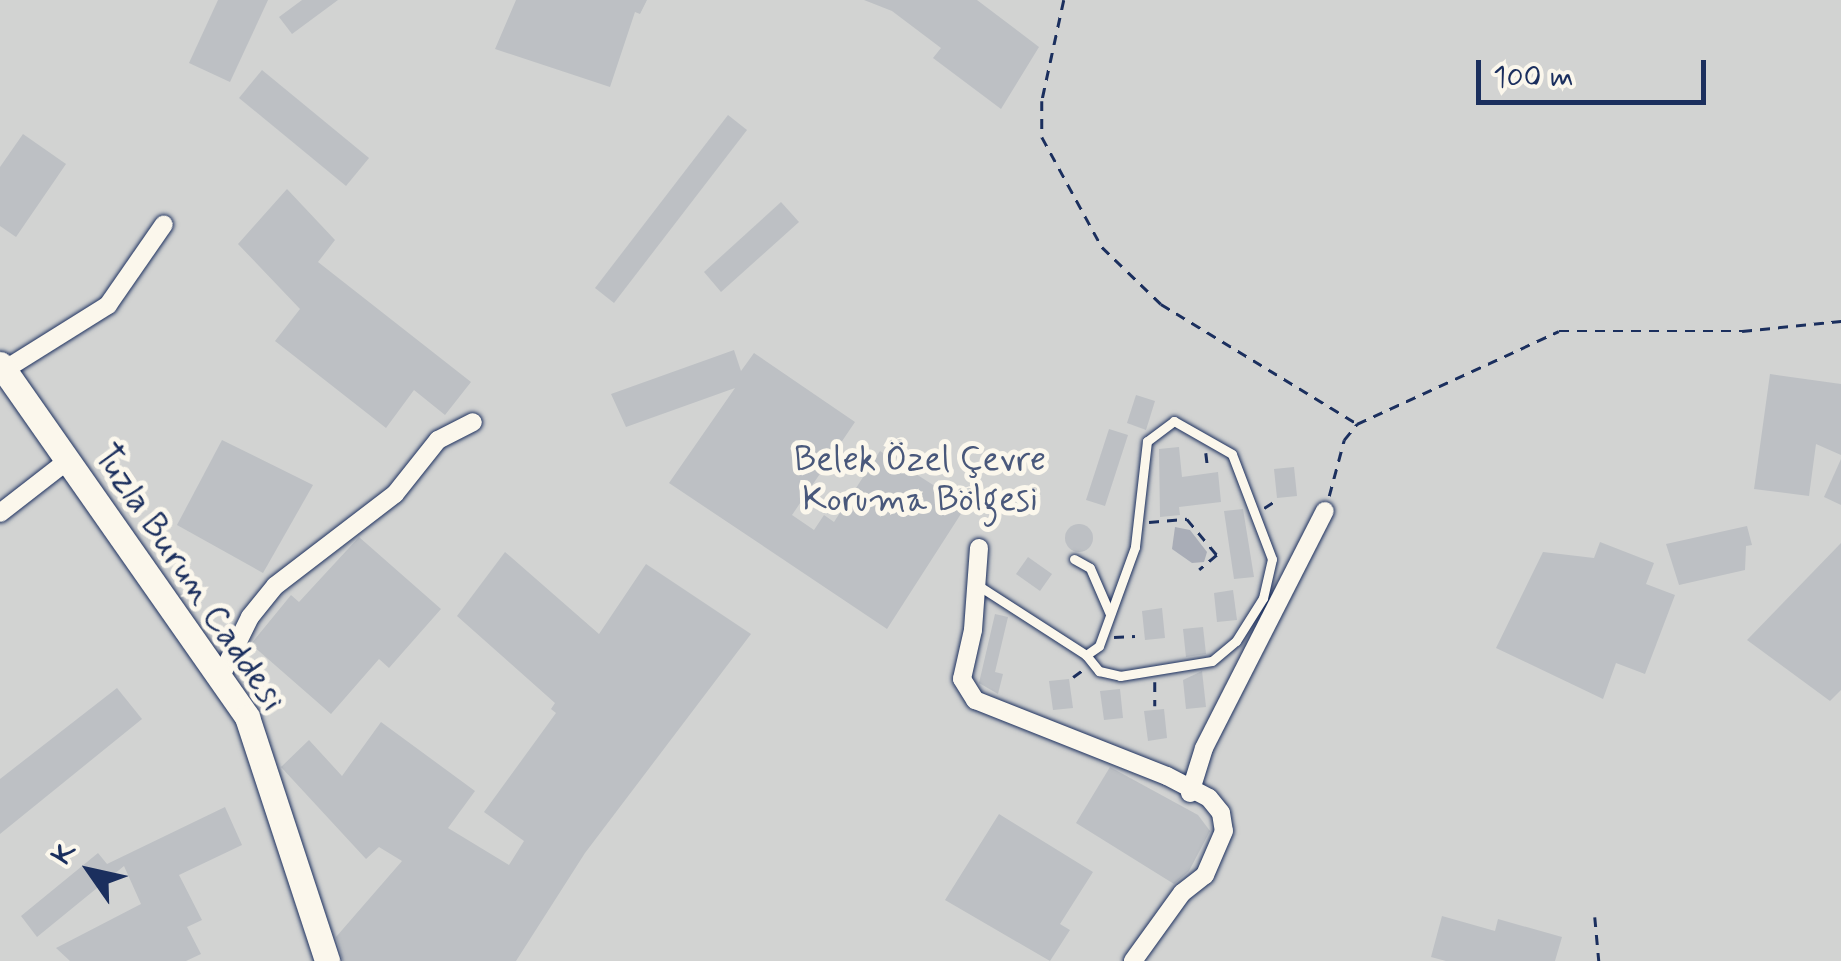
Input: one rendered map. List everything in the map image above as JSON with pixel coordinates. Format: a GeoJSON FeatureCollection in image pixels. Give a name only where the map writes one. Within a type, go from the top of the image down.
{"type":"FeatureCollection","features":[{"type":"Feature","properties":{"kind":"main road","name":"Tuzla Burun Caddesi"},"geometry":{"type":"LineString","coordinates":[[2,367],[247,716],[269,773],[327,961]]}},
{"type":"Feature","properties":{"kind":"street"},"geometry":{"type":"LineString","coordinates":[[2,367],[108,305],[164,224]]}},
{"type":"Feature","properties":{"kind":"street"},"geometry":{"type":"LineString","coordinates":[[220,678],[242,629],[275,586],[395,494],[438,440],[472,422]]}},
{"type":"Feature","properties":{"kind":"street"},"geometry":{"type":"LineString","coordinates":[[0,512],[67,461]]}},
{"type":"Feature","properties":{"kind":"street"},"geometry":{"type":"LineString","coordinates":[[1190,793],[1204,748],[1324,511]]}},
{"type":"Feature","properties":{"kind":"street"},"geometry":{"type":"LineString","coordinates":[[979,548],[979,586],[962,679],[975,700],[1120,754],[1190,793],[1209,798],[1222,813],[1221,843],[1205,874],[1182,894],[1133,961]]}},
{"type":"Feature","properties":{"kind":"lane"},"geometry":{"type":"LineString","coordinates":[[979,586],[1086,655],[1099,671],[1154,671],[1212,662],[1236,641],[1263,598],[1272,559],[1232,454],[1174,421],[1147,441],[1138,522],[1102,638],[1086,655]]}},
{"type":"Feature","properties":{"kind":"lane"},"geometry":{"type":"LineString","coordinates":[[1074,559],[1090,568],[1110,614]]}},
{"type":"Feature","properties":{"kind":"path"},"geometry":{"type":"LineString","coordinates":[[1064,0],[1044,85],[1042,137],[1102,247],[1161,304],[1357,424]]}},
{"type":"Feature","properties":{"kind":"path"},"geometry":{"type":"LineString","coordinates":[[1324,511],[1344,440],[1357,424],[1559,331],[1742,331],[1841,322]]}},
{"type":"Feature","properties":{"kind":"path"},"geometry":{"type":"LineString","coordinates":[[1208,469],[1203,460],[1210,442]]}},
{"type":"Feature","properties":{"kind":"path"},"geometry":{"type":"LineString","coordinates":[[1138,522],[1187,518],[1218,555],[1199,570]]}},
{"type":"Feature","properties":{"kind":"path"},"geometry":{"type":"LineString","coordinates":[[1102,638],[1136,636]]}},
{"type":"Feature","properties":{"kind":"path"},"geometry":{"type":"LineString","coordinates":[[1154,671],[1155,706]]}},
{"type":"Feature","properties":{"kind":"path"},"geometry":{"type":"LineString","coordinates":[[1595,918],[1598,961]]}},
{"type":"Feature","properties":{"kind":"green space","name":"Belek Özel Çevre Koruma Bölgesi"},"geometry":{"type":"Polygon","coordinates":[[[0,0],[1841,0],[1841,961],[0,961],[0,0]]]}},
{"type":"Feature","properties":{"kind":"shaded area"},"geometry":{"type":"Polygon","coordinates":[[[1175,527],[1190,530],[1207,552],[1204,562],[1192,563],[1172,549],[1175,527]]]}},
{"type":"Feature","properties":{"kind":"building"},"geometry":{"type":"Polygon","coordinates":[[[218,0],[268,0],[230,82],[189,63],[218,0]]]}},
{"type":"Feature","properties":{"kind":"building"},"geometry":{"type":"Polygon","coordinates":[[[302,0],[338,0],[292,34],[279,17],[302,0]]]}},
{"type":"Feature","properties":{"kind":"building"},"geometry":{"type":"Polygon","coordinates":[[[516,0],[647,0],[640,14],[635,12],[610,87],[495,49],[516,0]]]}},
{"type":"Feature","properties":{"kind":"building"},"geometry":{"type":"Polygon","coordinates":[[[864,0],[977,0],[1039,47],[1001,109],[933,58],[941,48],[892,11],[864,0]]]}},
{"type":"Feature","properties":{"kind":"building"},"geometry":{"type":"Polygon","coordinates":[[[262,70],[369,158],[346,186],[239,98],[262,70]]]}},
{"type":"Feature","properties":{"kind":"building"},"geometry":{"type":"Polygon","coordinates":[[[728,115],[747,130],[614,303],[595,288],[728,115]]]}},
{"type":"Feature","properties":{"kind":"building"},"geometry":{"type":"Polygon","coordinates":[[[23,134],[66,164],[16,237],[0,226],[0,167],[23,134]]]}},
{"type":"Feature","properties":{"kind":"building"},"geometry":{"type":"Polygon","coordinates":[[[287,189],[335,240],[318,262],[471,382],[445,415],[414,390],[386,428],[275,341],[300,309],[238,244],[287,189]]]}},
{"type":"Feature","properties":{"kind":"building"},"geometry":{"type":"Polygon","coordinates":[[[781,202],[799,222],[721,292],[704,272],[781,202]]]}},
{"type":"Feature","properties":{"kind":"building"},"geometry":{"type":"Polygon","coordinates":[[[734,350],[741,371],[754,353],[855,422],[792,515],[814,530],[824,515],[834,522],[880,451],[966,506],[887,629],[669,483],[735,388],[626,427],[611,394],[734,350]]]}},
{"type":"Feature","properties":{"kind":"building"},"geometry":{"type":"Polygon","coordinates":[[[1770,374],[1841,384],[1841,455],[1816,444],[1809,496],[1754,489],[1770,374]]]}},
{"type":"Feature","properties":{"kind":"building"},"geometry":{"type":"Polygon","coordinates":[[[1136,395],[1155,401],[1146,430],[1127,423],[1136,395]]]}},
{"type":"Feature","properties":{"kind":"building"},"geometry":{"type":"Polygon","coordinates":[[[1109,429],[1128,435],[1105,506],[1086,500],[1109,429]]]}},
{"type":"Feature","properties":{"kind":"building"},"geometry":{"type":"Polygon","coordinates":[[[222,440],[313,485],[263,573],[177,525],[222,440]]]}},
{"type":"Feature","properties":{"kind":"building"},"geometry":{"type":"Polygon","coordinates":[[[1179,447],[1182,477],[1218,472],[1221,502],[1179,507],[1180,515],[1160,517],[1159,449],[1179,447]]]}},
{"type":"Feature","properties":{"kind":"building"},"geometry":{"type":"Polygon","coordinates":[[[1841,459],[1841,505],[1824,497],[1841,459]]]}},
{"type":"Feature","properties":{"kind":"building"},"geometry":{"type":"Polygon","coordinates":[[[1294,467],[1297,496],[1277,498],[1274,469],[1294,467]]]}},
{"type":"Feature","properties":{"kind":"building"},"geometry":{"type":"Polygon","coordinates":[[[1243,509],[1254,577],[1234,579],[1224,511],[1243,509]]]}},
{"type":"Feature","properties":{"kind":"building"},"geometry":{"type":"Polygon","coordinates":[[[1079,524],[1089,528],[1093,538],[1089,548],[1079,552],[1069,548],[1065,538],[1069,528],[1079,524]]]}},
{"type":"Feature","properties":{"kind":"building"},"geometry":{"type":"Polygon","coordinates":[[[1747,526],[1752,545],[1746,546],[1745,570],[1679,585],[1666,544],[1747,526]]]}},
{"type":"Feature","properties":{"kind":"building"},"geometry":{"type":"Polygon","coordinates":[[[359,537],[441,609],[389,668],[379,659],[331,714],[251,644],[291,595],[299,602],[359,537]]]}},
{"type":"Feature","properties":{"kind":"building"},"geometry":{"type":"Polygon","coordinates":[[[1600,542],[1654,563],[1646,584],[1675,595],[1645,674],[1616,663],[1603,699],[1496,648],[1543,552],[1594,558],[1600,542]]]}},
{"type":"Feature","properties":{"kind":"building"},"geometry":{"type":"Polygon","coordinates":[[[1841,543],[1841,690],[1830,701],[1747,640],[1841,543]]]}},
{"type":"Feature","properties":{"kind":"building"},"geometry":{"type":"Polygon","coordinates":[[[505,552],[599,634],[646,564],[751,634],[585,853],[516,961],[343,961],[336,937],[402,861],[379,847],[366,859],[281,767],[309,740],[342,776],[381,722],[475,791],[448,828],[509,865],[524,841],[484,812],[556,713],[551,709],[555,703],[457,616],[505,552]]]}},
{"type":"Feature","properties":{"kind":"building"},"geometry":{"type":"Polygon","coordinates":[[[1028,557],[1052,574],[1040,591],[1016,574],[1028,557]]]}},
{"type":"Feature","properties":{"kind":"building"},"geometry":{"type":"Polygon","coordinates":[[[1233,590],[1237,620],[1217,622],[1214,593],[1233,590]]]}},
{"type":"Feature","properties":{"kind":"building"},"geometry":{"type":"Polygon","coordinates":[[[1162,608],[1165,638],[1145,640],[1142,611],[1162,608]]]}},
{"type":"Feature","properties":{"kind":"building"},"geometry":{"type":"Polygon","coordinates":[[[995,614],[1008,617],[995,672],[1003,674],[998,694],[979,683],[995,614]]]}},
{"type":"Feature","properties":{"kind":"building"},"geometry":{"type":"Polygon","coordinates":[[[1203,627],[1206,654],[1186,657],[1183,629],[1203,627]]]}},
{"type":"Feature","properties":{"kind":"building"},"geometry":{"type":"Polygon","coordinates":[[[1202,671],[1206,707],[1186,709],[1183,680],[1202,671]]]}},
{"type":"Feature","properties":{"kind":"building"},"geometry":{"type":"Polygon","coordinates":[[[1069,679],[1073,708],[1053,710],[1049,681],[1069,679]]]}},
{"type":"Feature","properties":{"kind":"building"},"geometry":{"type":"Polygon","coordinates":[[[117,688],[142,719],[0,834],[0,779],[117,688]]]}},
{"type":"Feature","properties":{"kind":"building"},"geometry":{"type":"Polygon","coordinates":[[[1120,689],[1123,718],[1104,720],[1100,691],[1120,689]]]}},
{"type":"Feature","properties":{"kind":"building"},"geometry":{"type":"Polygon","coordinates":[[[1164,709],[1167,738],[1148,741],[1144,711],[1164,709]]]}},
{"type":"Feature","properties":{"kind":"building"},"geometry":{"type":"Polygon","coordinates":[[[1110,767],[1198,815],[1210,831],[1189,871],[1174,884],[1076,823],[1110,767]]]}},
{"type":"Feature","properties":{"kind":"building"},"geometry":{"type":"Polygon","coordinates":[[[225,807],[242,845],[179,875],[202,920],[187,927],[201,954],[186,961],[70,961],[56,948],[141,904],[124,866],[37,937],[21,916],[98,853],[107,864],[225,807]]]}},
{"type":"Feature","properties":{"kind":"building"},"geometry":{"type":"Polygon","coordinates":[[[999,814],[1093,872],[1060,924],[1070,930],[1050,961],[945,900],[999,814]]]}},
{"type":"Feature","properties":{"kind":"building"},"geometry":{"type":"Polygon","coordinates":[[[1442,916],[1495,931],[1498,919],[1562,937],[1555,961],[1446,961],[1431,957],[1442,916]]]}}]}
